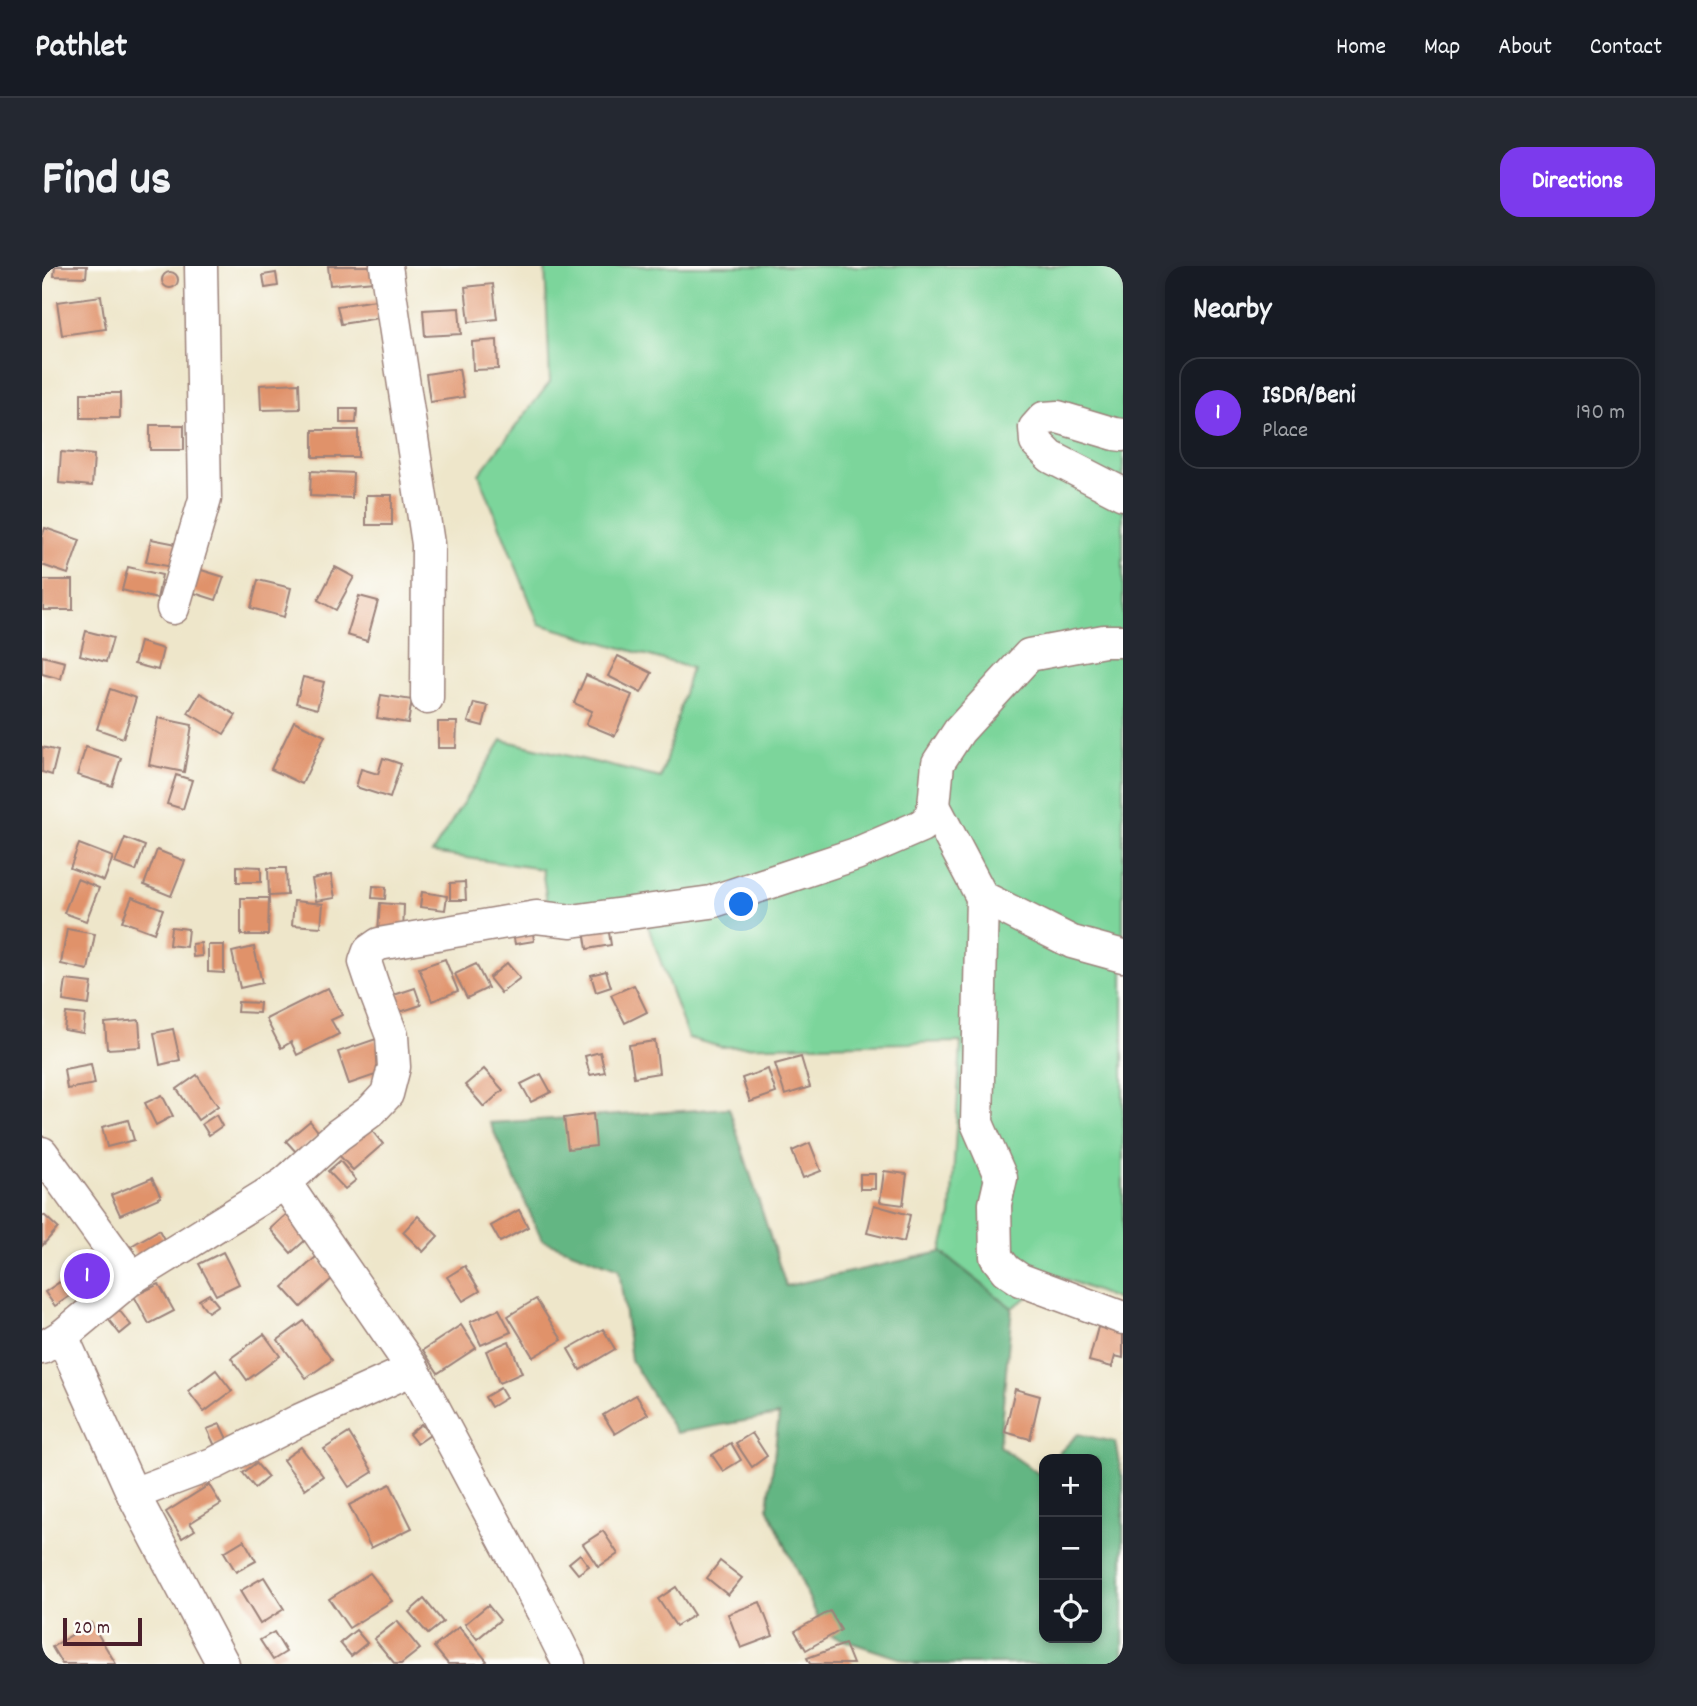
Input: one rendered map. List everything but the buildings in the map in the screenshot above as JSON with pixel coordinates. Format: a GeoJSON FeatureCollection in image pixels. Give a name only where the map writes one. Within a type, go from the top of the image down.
{"type":"FeatureCollection","features":[{"type":"Feature","properties":{"kind":"street"},"geometry":{"type":"LineString","coordinates":[[173,608],[205,499],[201,266]]}},
{"type":"Feature","properties":{"kind":"street"},"geometry":{"type":"LineString","coordinates":[[386,266],[428,544],[427,698]]}},
{"type":"Feature","properties":{"kind":"street"},"geometry":{"type":"LineString","coordinates":[[1123,435],[1058,417],[1044,418],[1035,428],[1036,442],[1051,457],[1123,494]]}},
{"type":"Feature","properties":{"kind":"street"},"geometry":{"type":"LineString","coordinates":[[223,1664],[52,1342],[132,1278],[285,1183],[338,1135],[371,1111],[387,1094],[394,1067],[393,1036],[365,962],[369,951],[379,944],[536,917],[572,921],[711,902],[856,854],[921,826],[929,819],[938,763],[959,731],[1029,655],[1123,640]]}},
{"type":"Feature","properties":{"kind":"street"},"geometry":{"type":"LineString","coordinates":[[933,806],[982,897],[977,1123],[1000,1178],[995,1205],[996,1257],[1006,1270],[1021,1280],[1123,1318]]}},
{"type":"Feature","properties":{"kind":"street"},"geometry":{"type":"LineString","coordinates":[[982,897],[1072,942],[1123,956]]}},
{"type":"Feature","properties":{"kind":"street"},"geometry":{"type":"LineString","coordinates":[[42,1153],[132,1278]]}},
{"type":"Feature","properties":{"kind":"street"},"geometry":{"type":"LineString","coordinates":[[285,1183],[412,1368],[569,1664]]}},
{"type":"Feature","properties":{"kind":"street"},"geometry":{"type":"LineString","coordinates":[[133,1494],[215,1463],[412,1368]]}},
{"type":"Feature","properties":{"kind":"green space"},"geometry":{"type":"Polygon","coordinates":[[[545,266],[1123,266],[1123,1302],[1058,1276],[1012,1308],[941,1252],[951,1214],[961,1042],[721,1047],[688,1038],[639,901],[549,915],[542,869],[432,853],[502,740],[661,778],[691,668],[539,624],[479,474],[550,382],[545,266]]]}},
{"type":"Feature","properties":{"kind":"green space"},"geometry":{"type":"Polygon","coordinates":[[[729,1108],[786,1286],[941,1252],[1012,1308],[999,1446],[1039,1474],[1039,1643],[1102,1643],[1102,1454],[1058,1454],[1078,1434],[1115,1442],[1123,1482],[1123,1664],[916,1664],[825,1634],[768,1507],[779,1415],[676,1433],[631,1360],[619,1269],[542,1240],[490,1123],[729,1108]]]}},
{"type":"Feature","properties":{"kind":"place","name":"ISDR/Beni"},"geometry":{"type":"Point","coordinates":[87,1276]}}]}
